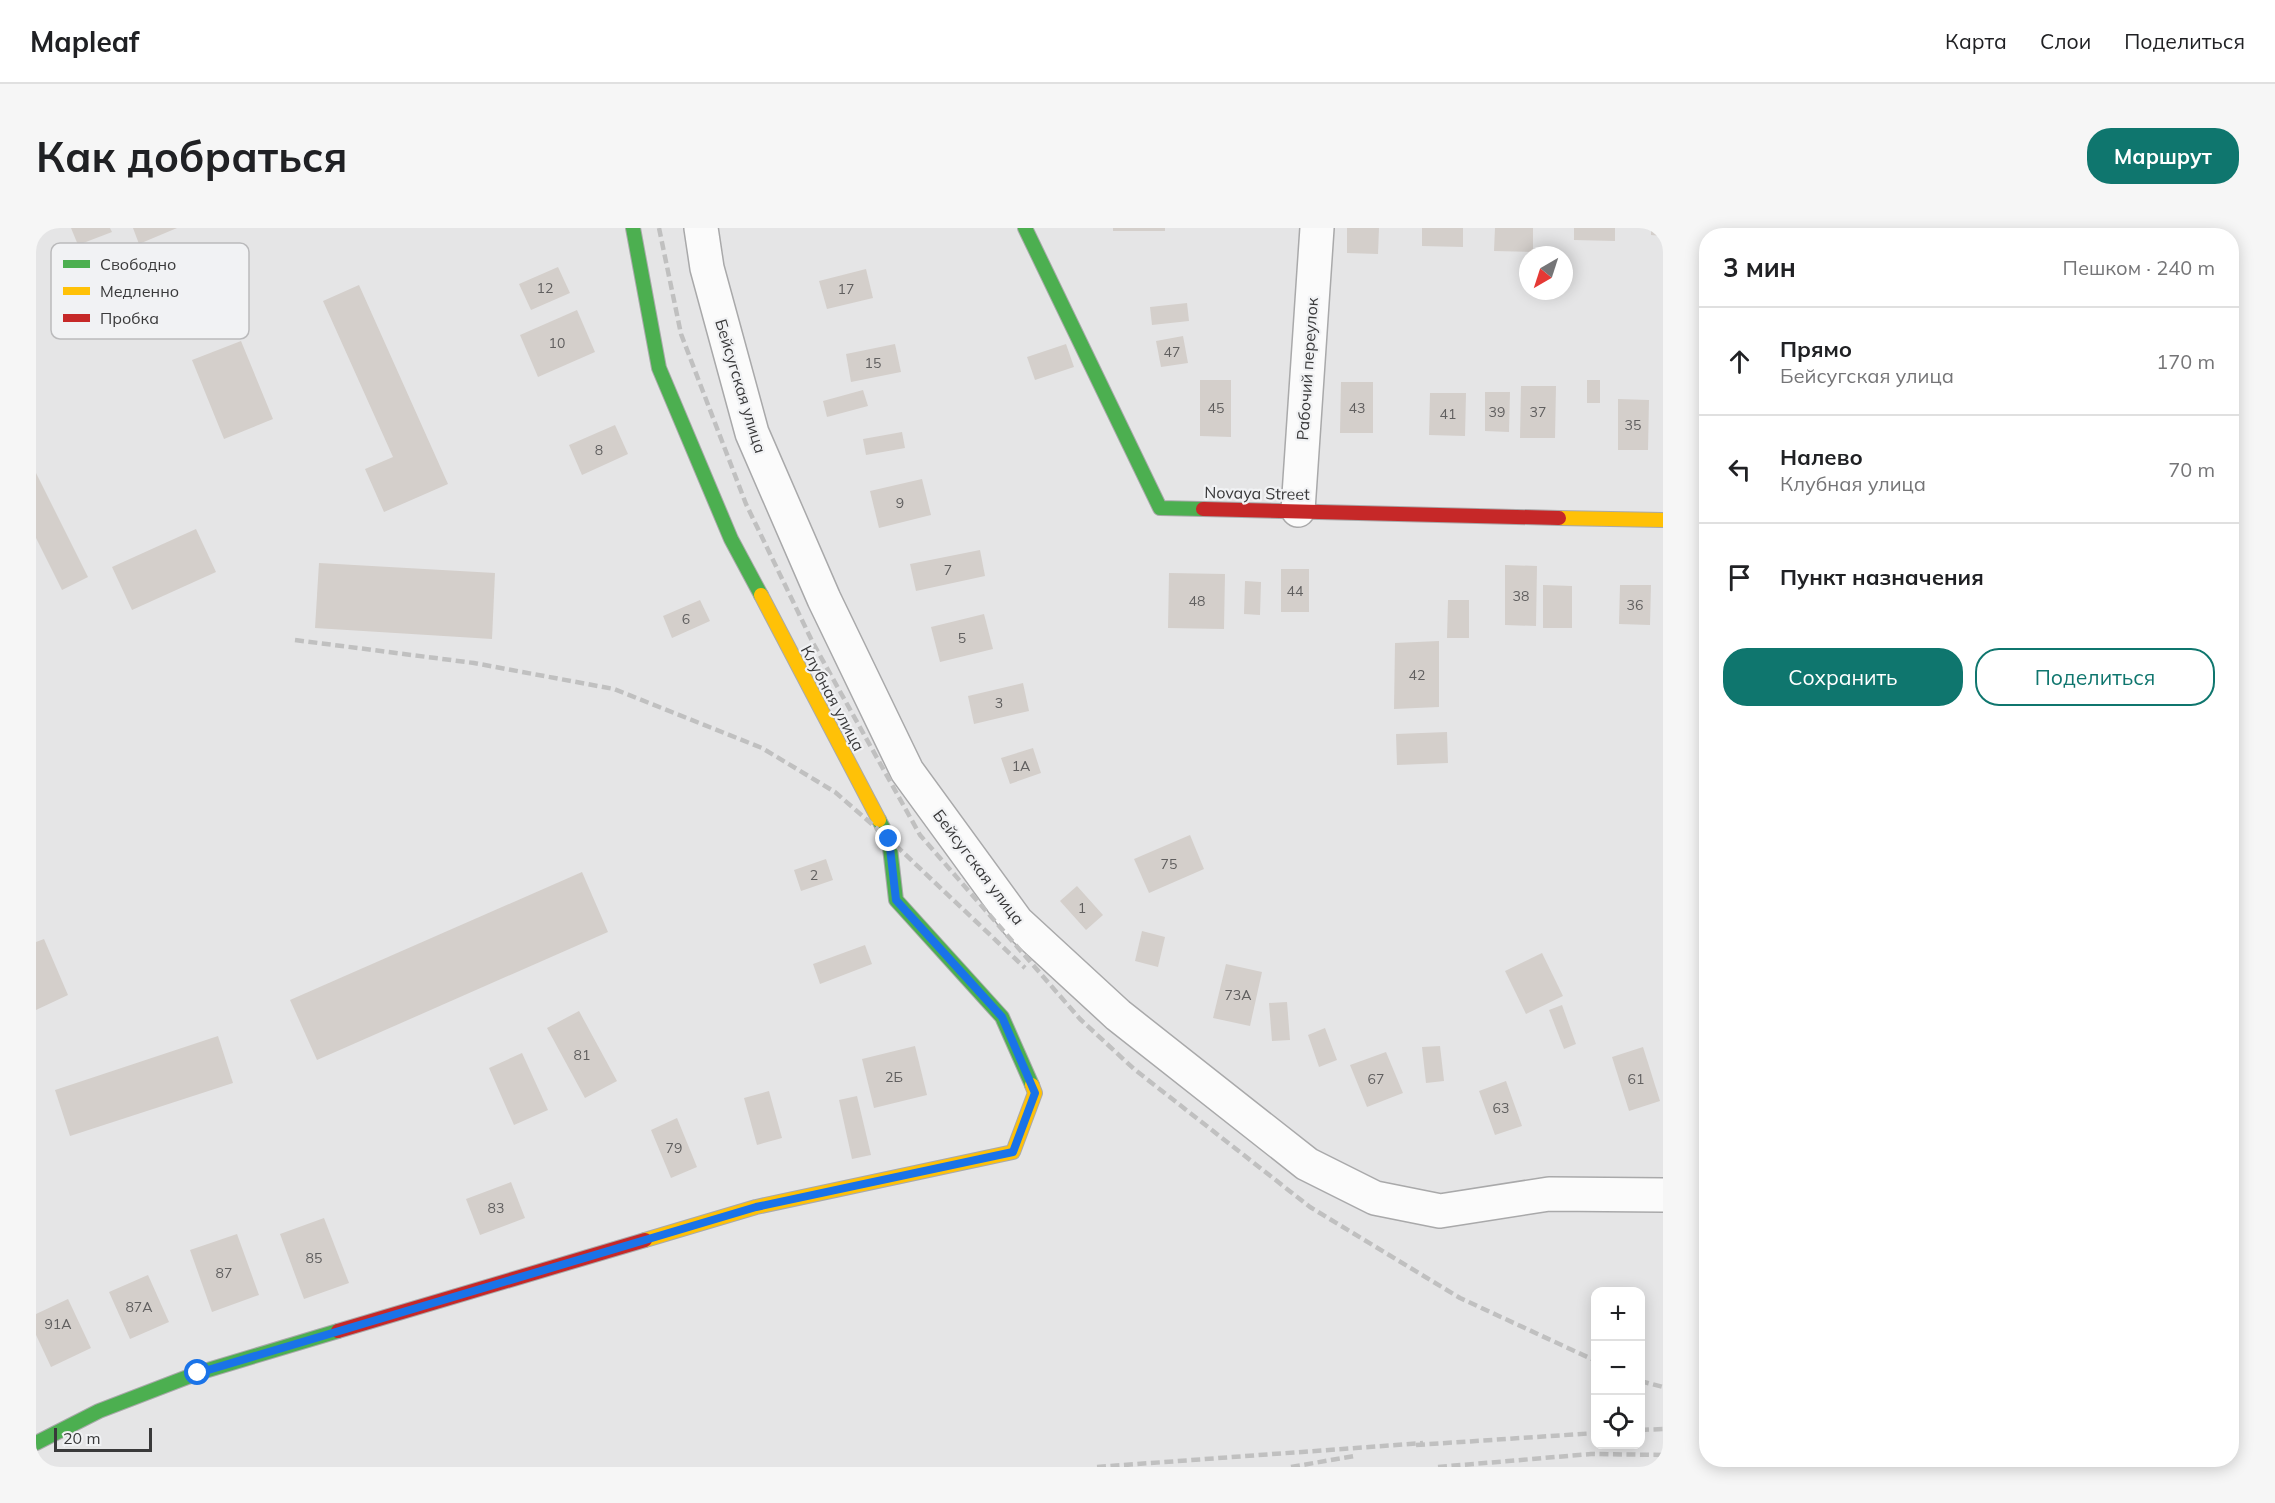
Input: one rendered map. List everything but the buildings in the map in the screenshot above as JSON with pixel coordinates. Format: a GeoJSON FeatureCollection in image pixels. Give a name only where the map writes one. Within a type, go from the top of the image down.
{"type":"FeatureCollection","features":[{"type":"Feature","properties":{"kind":"street","name":"Клубная улица"},"geometry":{"type":"LineString","coordinates":[[36,1443],[99,1411],[232,1362],[756,1207],[1013,1152],[1035,1093],[1002,1017],[896,900],[889,839],[731,539],[659,368],[633,228]]}},
{"type":"Feature","properties":{"kind":"street","name":"Бейсугская улица"},"geometry":{"type":"LineString","coordinates":[[701,228],[707,268],[752,433],[824,599],[907,771],[1017,922],[1118,1015],[1307,1164],[1375,1198],[1440,1211],[1549,1194],[1663,1195]]}},
{"type":"Feature","properties":{"kind":"street","name":"Novaya Street"},"geometry":{"type":"LineString","coordinates":[[1025,228],[1160,508],[1663,520]]}},
{"type":"Feature","properties":{"kind":"street","name":"Рабочий переулок"},"geometry":{"type":"LineString","coordinates":[[1298,510],[1317,228]]}},
{"type":"Feature","properties":{"kind":"railway"},"geometry":{"type":"LineString","coordinates":[[659,228],[681,334],[746,504],[813,643],[920,835],[1080,1019],[1134,1069],[1310,1207],[1460,1298],[1591,1359]]}},
{"type":"Feature","properties":{"kind":"railway"},"geometry":{"type":"LineString","coordinates":[[295,640],[474,663],[614,689],[762,748],[835,792],[889,839],[1025,968]]}},
{"type":"Feature","properties":{"kind":"railway"},"geometry":{"type":"LineString","coordinates":[[1645,1382],[1663,1387]]}},
{"type":"Feature","properties":{"kind":"railway"},"geometry":{"type":"LineString","coordinates":[[1645,1430],[1663,1429]]}},
{"type":"Feature","properties":{"kind":"railway"},"geometry":{"type":"LineString","coordinates":[[1416,1445],[1591,1433]]}},
{"type":"Feature","properties":{"kind":"railway"},"geometry":{"type":"LineString","coordinates":[[1097,1467],[1423,1443]]}},
{"type":"Feature","properties":{"kind":"railway"},"geometry":{"type":"LineString","coordinates":[[1438,1467],[1591,1454],[1663,1455]]}},
{"type":"Feature","properties":{"kind":"railway"},"geometry":{"type":"LineString","coordinates":[[1291,1467],[1354,1456]]}},
{"type":"Feature","properties":{"kind":"traffic: fast"},"geometry":{"type":"LineString","coordinates":[[633,228],[659,368],[731,539],[761,595]]}},
{"type":"Feature","properties":{"kind":"traffic: fast"},"geometry":{"type":"LineString","coordinates":[[1025,228],[1160,508],[1203,509]]}},
{"type":"Feature","properties":{"kind":"traffic: fast"},"geometry":{"type":"LineString","coordinates":[[879,820],[889,839],[896,900],[1002,1017],[1032,1085]]}},
{"type":"Feature","properties":{"kind":"traffic: fast"},"geometry":{"type":"LineString","coordinates":[[36,1443],[99,1411],[198,1373],[338,1331]]}},
{"type":"Feature","properties":{"kind":"traffic: slow"},"geometry":{"type":"LineString","coordinates":[[1559,518],[1663,520]]}},
{"type":"Feature","properties":{"kind":"traffic: slow"},"geometry":{"type":"LineString","coordinates":[[761,595],[879,820]]}},
{"type":"Feature","properties":{"kind":"traffic: slow"},"geometry":{"type":"LineString","coordinates":[[645,1240],[756,1207],[1013,1152],[1035,1093],[1032,1085]]}},
{"type":"Feature","properties":{"kind":"traffic: jam"},"geometry":{"type":"LineString","coordinates":[[1203,509],[1559,518]]}},
{"type":"Feature","properties":{"kind":"traffic: jam"},"geometry":{"type":"LineString","coordinates":[[338,1331],[645,1240]]}},
{"type":"Feature","properties":{"kind":"route"},"geometry":{"type":"LineString","coordinates":[[198,1373],[756,1207],[1013,1152],[1035,1093],[1002,1017],[896,900],[889,839]]}}]}
